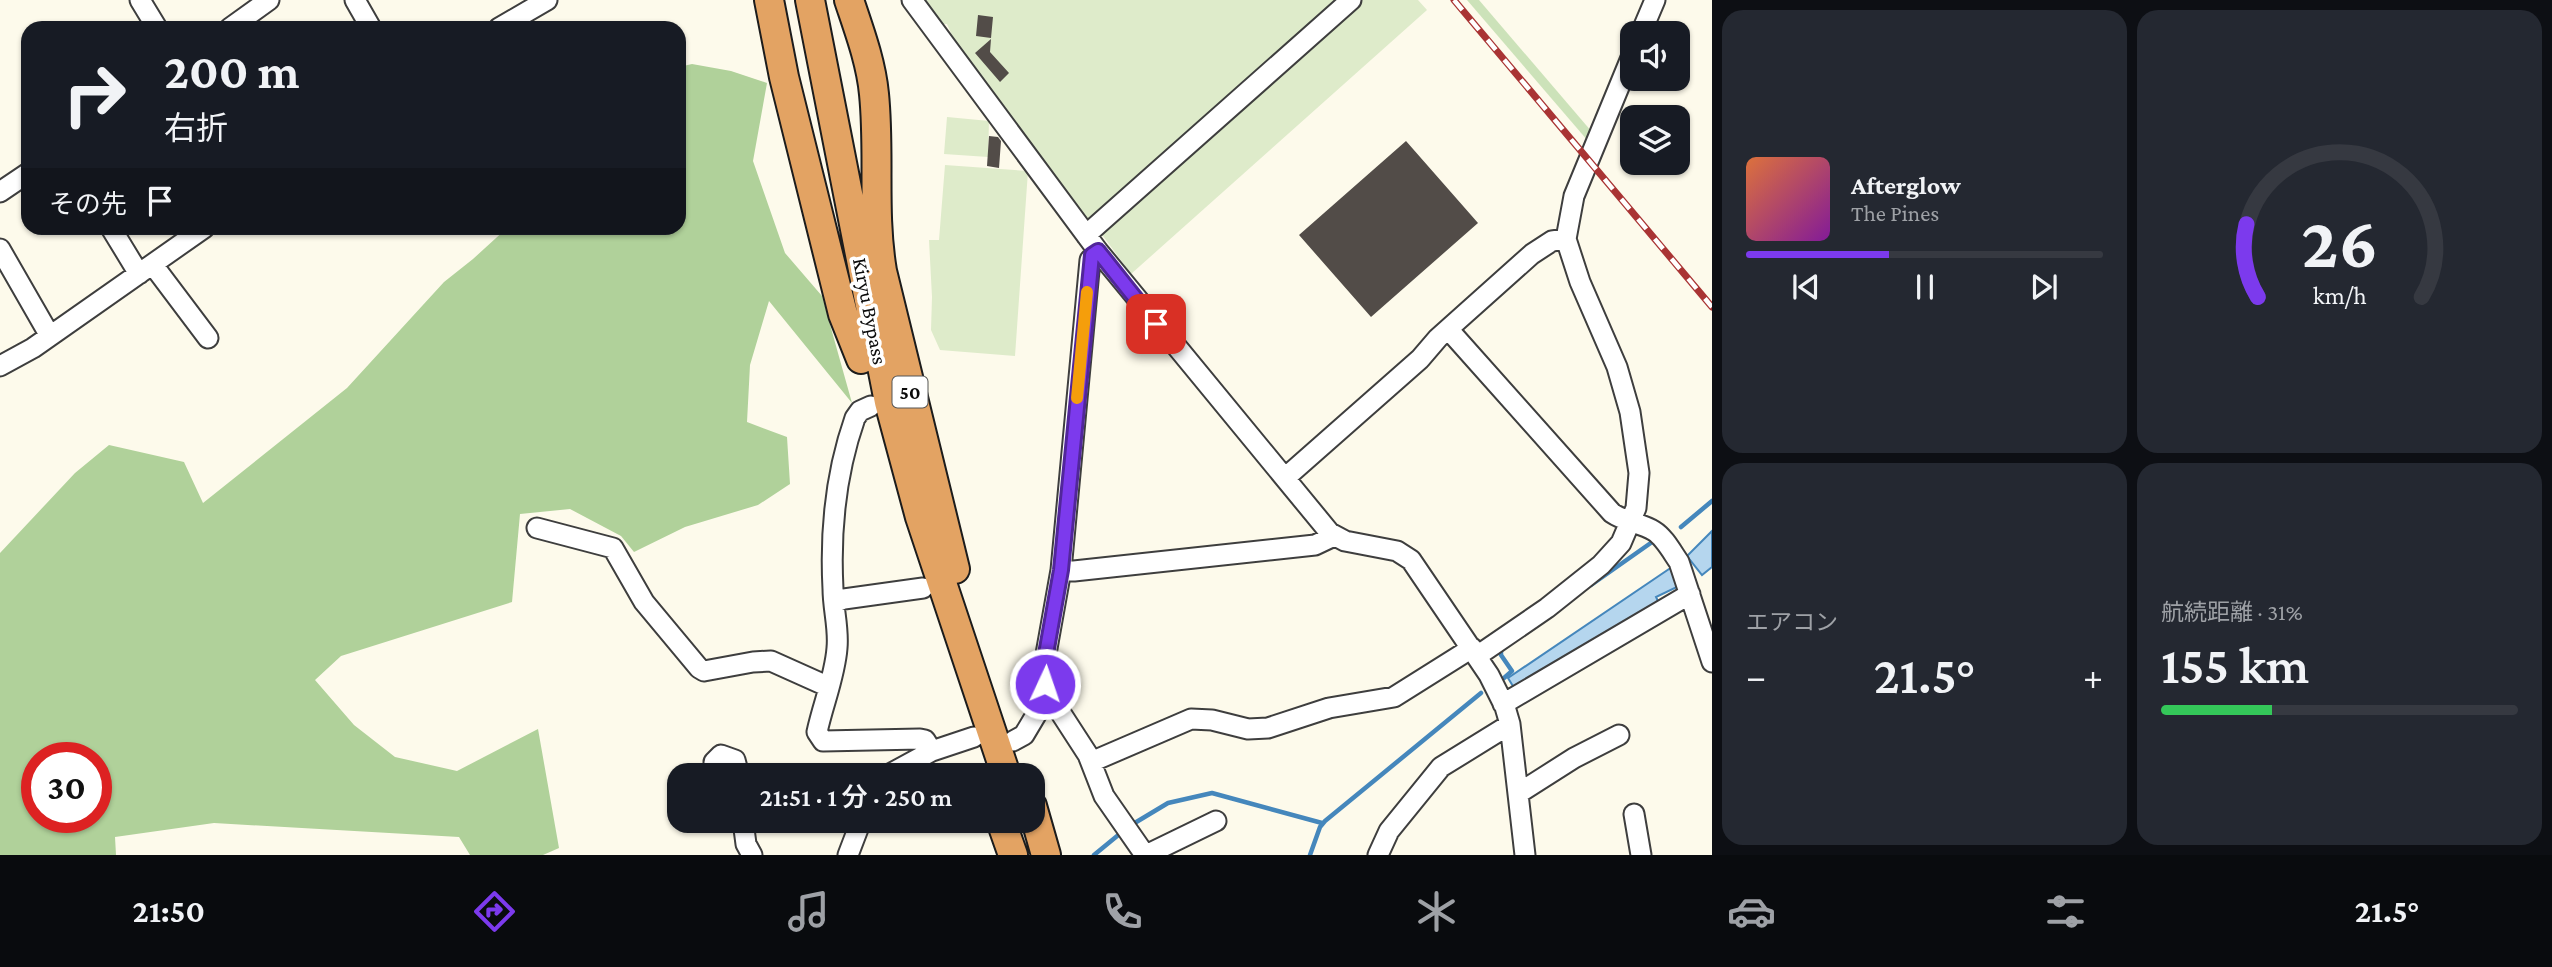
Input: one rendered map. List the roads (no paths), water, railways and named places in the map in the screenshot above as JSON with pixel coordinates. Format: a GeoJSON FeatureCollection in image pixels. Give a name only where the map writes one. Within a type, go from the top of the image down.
{"type":"FeatureCollection","features":[{"type":"Feature","properties":{"kind":"highway"},"geometry":{"type":"LineString","coordinates":[[769,0],[784,77],[843,314],[861,359]]}},
{"type":"Feature","properties":{"kind":"highway","name":"Kiryu Bypass"},"geometry":{"type":"LineString","coordinates":[[792,0],[872,406],[898,508],[982,763]]}},
{"type":"Feature","properties":{"kind":"highway","name":"Kiryu Bypass"},"geometry":{"type":"LineString","coordinates":[[810,0],[889,402],[919,517],[1002,763]]}},
{"type":"Feature","properties":{"kind":"highway","name":"50"},"geometry":{"type":"LineString","coordinates":[[849,0],[874,91],[881,271],[960,587],[1019,763]]}},
{"type":"Feature","properties":{"kind":"highway"},"geometry":{"type":"LineString","coordinates":[[1005,833],[1013,855]]}},
{"type":"Feature","properties":{"kind":"highway"},"geometry":{"type":"LineString","coordinates":[[1025,833],[1032,855]]}},
{"type":"Feature","properties":{"kind":"highway"},"geometry":{"type":"LineString","coordinates":[[1040,833],[1046,855]]}},
{"type":"Feature","properties":{"kind":"street"},"geometry":{"type":"LineString","coordinates":[[140,0],[153,21]]}},
{"type":"Feature","properties":{"kind":"street"},"geometry":{"type":"LineString","coordinates":[[240,21],[269,0]]}},
{"type":"Feature","properties":{"kind":"street"},"geometry":{"type":"LineString","coordinates":[[355,0],[367,21]]}},
{"type":"Feature","properties":{"kind":"street"},"geometry":{"type":"LineString","coordinates":[[511,21],[547,0]]}},
{"type":"Feature","properties":{"kind":"street"},"geometry":{"type":"LineString","coordinates":[[912,0],[1098,251],[1334,536],[1345,541],[1388,548],[1411,560],[1474,652],[1503,704],[1509,725],[1519,793],[1525,855]]}},
{"type":"Feature","properties":{"kind":"street"},"geometry":{"type":"LineString","coordinates":[[1086,234],[1351,0]]}},
{"type":"Feature","properties":{"kind":"street"},"geometry":{"type":"LineString","coordinates":[[1644,21],[1649,3]]}},
{"type":"Feature","properties":{"kind":"street"},"geometry":{"type":"LineString","coordinates":[[1091,762],[1184,721],[1199,718],[1248,729],[1268,728],[1329,708],[1394,697],[1547,608],[1601,565],[1621,543],[1637,501],[1639,473],[1630,412],[1618,367],[1580,282],[1566,239],[1574,196],[1620,85]]}},
{"type":"Feature","properties":{"kind":"street"},"geometry":{"type":"LineString","coordinates":[[0,192],[21,178]]}},
{"type":"Feature","properties":{"kind":"street"},"geometry":{"type":"LineString","coordinates":[[117,235],[208,338]]}},
{"type":"Feature","properties":{"kind":"street"},"geometry":{"type":"LineString","coordinates":[[0,366],[50,336],[194,235]]}},
{"type":"Feature","properties":{"kind":"street"},"geometry":{"type":"LineString","coordinates":[[1285,478],[1420,359],[1448,329],[1532,254],[1552,241],[1566,239]]}},
{"type":"Feature","properties":{"kind":"street"},"geometry":{"type":"LineString","coordinates":[[0,249],[50,336]]}},
{"type":"Feature","properties":{"kind":"street"},"geometry":{"type":"LineString","coordinates":[[1013,741],[1024,735],[1046,698],[1046,654],[1061,570],[1090,260],[1098,251]]}},
{"type":"Feature","properties":{"kind":"street"},"geometry":{"type":"LineString","coordinates":[[1448,329],[1612,513],[1658,534],[1679,562],[1712,662]]}},
{"type":"Feature","properties":{"kind":"street"},"geometry":{"type":"LineString","coordinates":[[872,406],[860,411],[855,418],[840,474],[835,504],[832,588],[837,622],[837,649],[817,732],[823,741],[920,739],[925,740],[932,751]]}},
{"type":"Feature","properties":{"kind":"street"},"geometry":{"type":"LineString","coordinates":[[537,528],[613,548],[643,602],[704,671],[771,661],[829,687]]}},
{"type":"Feature","properties":{"kind":"street"},"geometry":{"type":"LineString","coordinates":[[1061,570],[1315,545],[1334,536]]}},
{"type":"Feature","properties":{"kind":"street"},"geometry":{"type":"LineString","coordinates":[[834,603],[844,599],[923,588]]}},
{"type":"Feature","properties":{"kind":"street"},"geometry":{"type":"LineString","coordinates":[[1503,704],[1689,591]]}},
{"type":"Feature","properties":{"kind":"street"},"geometry":{"type":"LineString","coordinates":[[1046,698],[1053,701],[1091,762],[1104,796],[1146,855],[1216,821]]}},
{"type":"Feature","properties":{"kind":"street"},"geometry":{"type":"LineString","coordinates":[[1378,855],[1389,831],[1441,767],[1509,725]]}},
{"type":"Feature","properties":{"kind":"street"},"geometry":{"type":"LineString","coordinates":[[1519,793],[1574,758],[1619,736]]}},
{"type":"Feature","properties":{"kind":"street"},"geometry":{"type":"LineString","coordinates":[[910,763],[932,751],[974,737]]}},
{"type":"Feature","properties":{"kind":"street"},"geometry":{"type":"LineString","coordinates":[[714,763],[721,755],[735,760],[736,763]]}},
{"type":"Feature","properties":{"kind":"street"},"geometry":{"type":"LineString","coordinates":[[1634,814],[1641,855]]}},
{"type":"Feature","properties":{"kind":"street"},"geometry":{"type":"LineString","coordinates":[[745,833],[746,844],[752,855]]}},
{"type":"Feature","properties":{"kind":"street"},"geometry":{"type":"LineString","coordinates":[[848,855],[856,833]]}},
{"type":"Feature","properties":{"kind":"water"},"geometry":{"type":"Polygon","coordinates":[[[1712,531],[1712,567],[1702,575],[1687,556],[1712,531]]]}},
{"type":"Feature","properties":{"kind":"water"},"geometry":{"type":"Polygon","coordinates":[[[1672,567],[1679,586],[1656,597],[1659,603],[1516,691],[1508,678],[1672,567]]]}},
{"type":"Feature","properties":{"kind":"waterway"},"geometry":{"type":"LineString","coordinates":[[1681,527],[1712,501]]}},
{"type":"Feature","properties":{"kind":"waterway"},"geometry":{"type":"LineString","coordinates":[[1591,585],[1655,540]]}},
{"type":"Feature","properties":{"kind":"waterway"},"geometry":{"type":"LineString","coordinates":[[1501,649],[1501,655],[1512,671],[1504,678]]}},
{"type":"Feature","properties":{"kind":"waterway"},"geometry":{"type":"LineString","coordinates":[[1310,855],[1320,827],[1325,821],[1481,693]]}},
{"type":"Feature","properties":{"kind":"waterway"},"geometry":{"type":"LineString","coordinates":[[1133,824],[1168,803],[1212,793],[1322,823]]}},
{"type":"Feature","properties":{"kind":"waterway"},"geometry":{"type":"LineString","coordinates":[[1094,855],[1122,832]]}},
{"type":"Feature","properties":{"kind":"railway"},"geometry":{"type":"LineString","coordinates":[[1454,0],[1712,307]]}}]}
